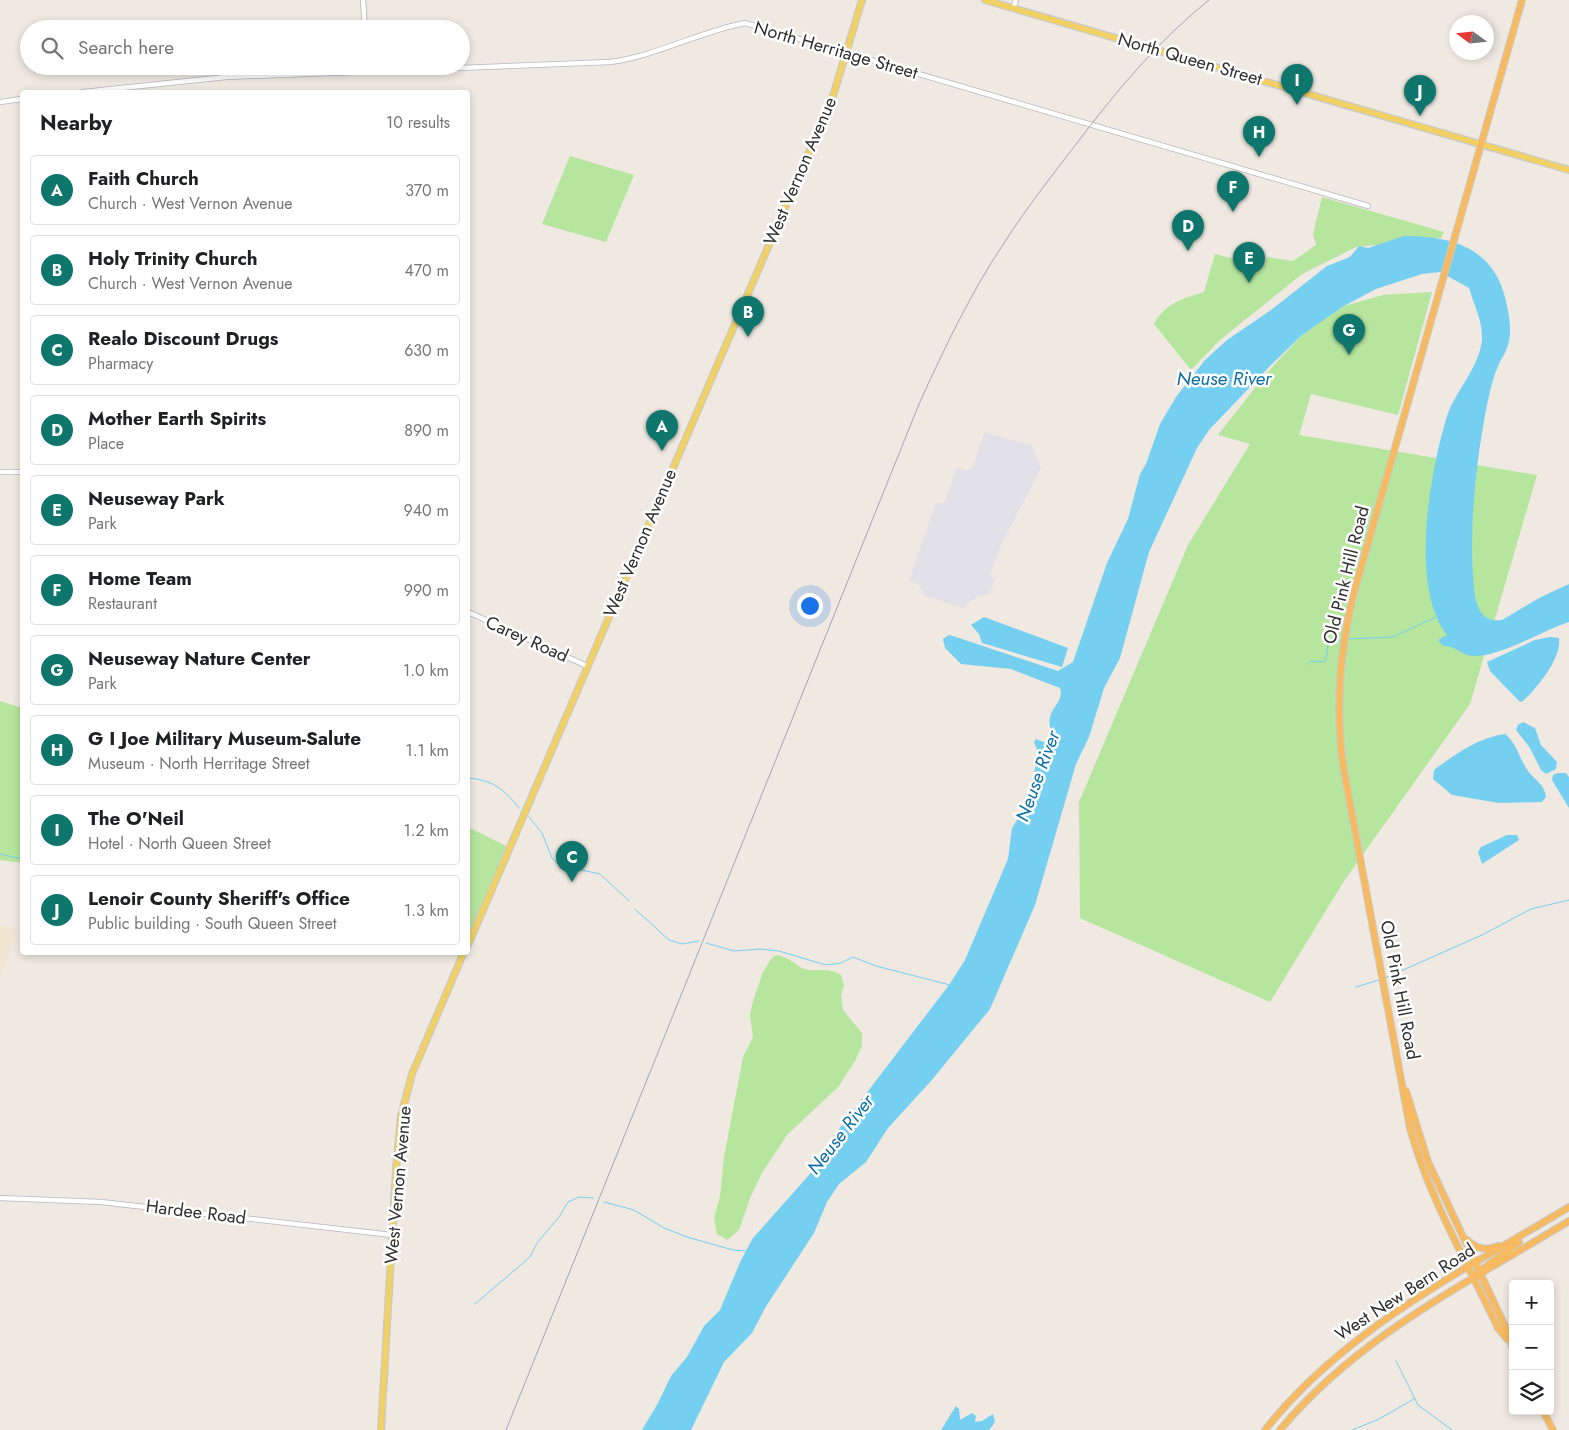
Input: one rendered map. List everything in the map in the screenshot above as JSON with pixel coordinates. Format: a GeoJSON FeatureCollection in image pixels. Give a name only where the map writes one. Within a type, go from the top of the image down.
{"type":"FeatureCollection","features":[{"type":"Feature","properties":{"kind":"highway","name":"Old Pink Hill Road"},"geometry":{"type":"LineString","coordinates":[[1477,1275],[1468,1267],[1417,1154],[1410,1128],[1348,792],[1339,730],[1338,700],[1345,633],[1522,0]]}},
{"type":"Feature","properties":{"kind":"highway","name":"Old Pink Hill Road"},"geometry":{"type":"LineString","coordinates":[[1402,1082],[1428,1162],[1465,1238],[1477,1275],[1504,1324],[1509,1343]]}},
{"type":"Feature","properties":{"kind":"highway","name":"West New Bern Road"},"geometry":{"type":"LineString","coordinates":[[1264,1430],[1302,1387],[1328,1362],[1368,1330],[1474,1263],[1569,1207]]}},
{"type":"Feature","properties":{"kind":"highway","name":"West New Bern Road"},"geometry":{"type":"LineString","coordinates":[[1280,1430],[1310,1396],[1374,1341],[1419,1310],[1569,1221]]}},
{"type":"Feature","properties":{"kind":"highway","name":"West New Bern Road"},"geometry":{"type":"LineString","coordinates":[[1477,1275],[1518,1243],[1528,1232]]}},
{"type":"Feature","properties":{"kind":"highway"},"geometry":{"type":"LineString","coordinates":[[1465,1238],[1479,1249],[1486,1250],[1514,1241]]}},
{"type":"Feature","properties":{"kind":"highway"},"geometry":{"type":"LineString","coordinates":[[1302,1387],[1310,1396]]}},
{"type":"Feature","properties":{"kind":"highway"},"geometry":{"type":"LineString","coordinates":[[1545,1415],[1552,1430]]}},
{"type":"Feature","properties":{"kind":"main road","name":"West Vernon Avenue"},"geometry":{"type":"LineString","coordinates":[[470,940],[833,96],[862,0]]}},
{"type":"Feature","properties":{"kind":"main road","name":"North Queen Street"},"geometry":{"type":"LineString","coordinates":[[985,0],[1569,170]]}},
{"type":"Feature","properties":{"kind":"main road","name":"West Vernon Avenue"},"geometry":{"type":"LineString","coordinates":[[381,1430],[398,1135],[412,1074],[463,955]]}},
{"type":"Feature","properties":{"kind":"street"},"geometry":{"type":"LineString","coordinates":[[364,0],[365,20]]}},
{"type":"Feature","properties":{"kind":"street"},"geometry":{"type":"LineString","coordinates":[[1013,9],[1016,0]]}},
{"type":"Feature","properties":{"kind":"street","name":"North Herritage Street"},"geometry":{"type":"LineString","coordinates":[[470,66],[591,63],[636,59],[745,23],[1368,206]]}},
{"type":"Feature","properties":{"kind":"street","name":"North Herritage Street"},"geometry":{"type":"LineString","coordinates":[[103,90],[273,75]]}},
{"type":"Feature","properties":{"kind":"street"},"geometry":{"type":"LineString","coordinates":[[0,102],[20,100]]}},
{"type":"Feature","properties":{"kind":"street"},"geometry":{"type":"LineString","coordinates":[[0,472],[20,472]]}},
{"type":"Feature","properties":{"kind":"street","name":"Carey Road"},"geometry":{"type":"LineString","coordinates":[[470,613],[587,666]]}},
{"type":"Feature","properties":{"kind":"street","name":"Hardee Road"},"geometry":{"type":"LineString","coordinates":[[0,1198],[101,1202],[392,1236]]}},
{"type":"Feature","properties":{"kind":"shaded area"},"geometry":{"type":"Polygon","coordinates":[[[984,432],[1032,445],[1041,468],[1000,547],[990,576],[996,578],[989,594],[978,596],[963,608],[925,596],[918,584],[909,581],[936,502],[944,504],[957,467],[968,471],[972,468],[984,432]]]}},
{"type":"Feature","properties":{"kind":"shaded area"},"geometry":{"type":"Polygon","coordinates":[[[0,925],[17,930],[0,980],[0,925]]]}},
{"type":"Feature","properties":{"kind":"green space"},"geometry":{"type":"Polygon","coordinates":[[[570,156],[634,175],[606,242],[542,224],[570,156]]]}},
{"type":"Feature","properties":{"kind":"green space"},"geometry":{"type":"Polygon","coordinates":[[[1322,197],[1444,232],[1441,238],[1356,247],[1302,274],[1220,340],[1191,370],[1154,324],[1158,317],[1175,303],[1204,292],[1215,254],[1263,266],[1267,257],[1293,261],[1316,245],[1313,234],[1322,197]]]}},
{"type":"Feature","properties":{"kind":"green space"},"geometry":{"type":"Polygon","coordinates":[[[1432,292],[1398,415],[1311,394],[1299,435],[1537,475],[1470,704],[1344,881],[1270,1002],[1080,918],[1079,802],[1188,545],[1250,444],[1218,435],[1265,375],[1302,335],[1344,306],[1383,295],[1432,292]]]}},
{"type":"Feature","properties":{"kind":"green space"},"geometry":{"type":"Polygon","coordinates":[[[0,701],[20,707],[20,863],[0,860],[0,701]]]}},
{"type":"Feature","properties":{"kind":"green space"},"geometry":{"type":"Polygon","coordinates":[[[470,828],[510,848],[470,940],[470,828]]]}},
{"type":"Feature","properties":{"kind":"green space"},"geometry":{"type":"Polygon","coordinates":[[[776,955],[786,958],[805,969],[827,970],[841,975],[844,985],[841,996],[843,1010],[862,1033],[862,1046],[839,1086],[787,1135],[762,1173],[750,1198],[739,1230],[727,1240],[717,1234],[714,1218],[720,1196],[724,1157],[743,1057],[753,1037],[750,1015],[753,1001],[763,972],[771,959],[776,955]]]}},
{"type":"Feature","properties":{"kind":"water","name":"Neuse River"},"geometry":{"type":"Polygon","coordinates":[[[1404,236],[1441,239],[1457,243],[1484,259],[1494,271],[1502,287],[1508,311],[1510,338],[1493,379],[1489,395],[1475,487],[1472,549],[1475,595],[1478,607],[1484,616],[1489,619],[1502,620],[1541,597],[1569,584],[1569,622],[1509,648],[1485,655],[1470,656],[1452,647],[1443,646],[1438,640],[1447,635],[1435,614],[1429,588],[1426,559],[1426,529],[1434,467],[1447,416],[1477,360],[1482,340],[1480,320],[1469,288],[1440,272],[1422,274],[1376,289],[1344,306],[1302,335],[1209,430],[1197,448],[1149,552],[1120,658],[1104,688],[1089,737],[1076,764],[1035,905],[990,1009],[931,1081],[888,1128],[866,1162],[839,1184],[827,1202],[814,1233],[765,1308],[752,1333],[724,1362],[691,1430],[642,1430],[671,1376],[687,1357],[704,1326],[720,1310],[741,1260],[753,1238],[809,1175],[833,1137],[949,985],[965,960],[1008,859],[1012,828],[1019,817],[1034,774],[1038,752],[1034,742],[1036,739],[1046,743],[1053,741],[1050,720],[1051,713],[1061,696],[1060,688],[1011,669],[961,664],[945,648],[943,639],[949,635],[1058,671],[1073,662],[1107,563],[1128,519],[1140,474],[1146,464],[1160,424],[1176,397],[1205,360],[1227,340],[1271,310],[1327,266],[1350,257],[1359,246],[1368,248],[1404,236]]]}},
{"type":"Feature","properties":{"kind":"water"},"geometry":{"type":"Polygon","coordinates":[[[984,617],[1068,648],[1062,667],[982,643],[979,634],[971,625],[984,617]]]}},
{"type":"Feature","properties":{"kind":"water"},"geometry":{"type":"Polygon","coordinates":[[[1550,637],[1559,638],[1559,646],[1553,663],[1535,688],[1520,702],[1490,671],[1487,662],[1535,640],[1550,637]]]}},
{"type":"Feature","properties":{"kind":"water"},"geometry":{"type":"Polygon","coordinates":[[[1523,722],[1535,728],[1541,745],[1557,762],[1556,769],[1546,774],[1541,770],[1530,748],[1516,730],[1518,725],[1523,722]]]}},
{"type":"Feature","properties":{"kind":"water"},"geometry":{"type":"Polygon","coordinates":[[[1505,734],[1515,746],[1525,767],[1544,789],[1546,797],[1542,802],[1499,803],[1452,795],[1433,779],[1434,770],[1458,753],[1476,743],[1505,734]]]}},
{"type":"Feature","properties":{"kind":"water"},"geometry":{"type":"Polygon","coordinates":[[[1566,773],[1569,777],[1569,808],[1552,780],[1553,775],[1566,773]]]}},
{"type":"Feature","properties":{"kind":"water"},"geometry":{"type":"Polygon","coordinates":[[[1507,835],[1517,835],[1519,840],[1482,864],[1478,852],[1481,847],[1507,835]]]}},
{"type":"Feature","properties":{"kind":"water"},"geometry":{"type":"Polygon","coordinates":[[[956,1406],[959,1409],[960,1420],[972,1413],[976,1416],[975,1422],[982,1421],[993,1414],[995,1422],[989,1430],[941,1430],[956,1406]]]}},
{"type":"Feature","properties":{"kind":"waterway"},"geometry":{"type":"LineString","coordinates":[[1347,639],[1393,637],[1436,617]]}},
{"type":"Feature","properties":{"kind":"waterway"},"geometry":{"type":"LineString","coordinates":[[1307,665],[1311,661],[1323,662],[1326,660],[1328,644],[1332,640],[1341,640]]}},
{"type":"Feature","properties":{"kind":"waterway"},"geometry":{"type":"LineString","coordinates":[[470,778],[491,783],[503,791],[519,808]]}},
{"type":"Feature","properties":{"kind":"waterway"},"geometry":{"type":"LineString","coordinates":[[529,817],[542,833],[552,858],[559,865],[600,874],[629,901]]}},
{"type":"Feature","properties":{"kind":"waterway"},"geometry":{"type":"LineString","coordinates":[[0,854],[20,859]]}},
{"type":"Feature","properties":{"kind":"waterway"},"geometry":{"type":"LineString","coordinates":[[1385,978],[1482,935],[1531,909],[1569,900]]}},
{"type":"Feature","properties":{"kind":"waterway"},"geometry":{"type":"LineString","coordinates":[[635,909],[669,940],[682,944],[699,941]]}},
{"type":"Feature","properties":{"kind":"waterway"},"geometry":{"type":"LineString","coordinates":[[706,943],[734,951],[760,949],[779,951],[826,965],[841,963],[853,957],[876,966],[950,985]]}},
{"type":"Feature","properties":{"kind":"waterway"},"geometry":{"type":"LineString","coordinates":[[1356,987],[1379,980]]}},
{"type":"Feature","properties":{"kind":"waterway"},"geometry":{"type":"LineString","coordinates":[[475,1304],[530,1257],[537,1243],[559,1217],[568,1202],[579,1197],[593,1198]]}},
{"type":"Feature","properties":{"kind":"waterway"},"geometry":{"type":"LineString","coordinates":[[604,1202],[634,1210],[664,1228],[687,1237],[733,1250],[746,1251]]}},
{"type":"Feature","properties":{"kind":"waterway"},"geometry":{"type":"LineString","coordinates":[[1396,1361],[1418,1405],[1452,1430]]}},
{"type":"Feature","properties":{"kind":"waterway"},"geometry":{"type":"LineString","coordinates":[[1352,1430],[1379,1419],[1414,1399]]}},
{"type":"Feature","properties":{"kind":"railway"},"geometry":{"type":"LineString","coordinates":[[506,1430],[919,404],[948,342],[992,262],[1022,216],[1051,177],[1140,65],[1209,0]]}},
{"type":"Feature","properties":{"kind":"place","name":"The O'Neil"},"geometry":{"type":"Point","coordinates":[1297,105]}},
{"type":"Feature","properties":{"kind":"place","name":"Lenoir County Sheriff's Office"},"geometry":{"type":"Point","coordinates":[1420,116]}},
{"type":"Feature","properties":{"kind":"place","name":"G I Joe Military Museum-Salute"},"geometry":{"type":"Point","coordinates":[1259,157]}},
{"type":"Feature","properties":{"kind":"place","name":"Home Team"},"geometry":{"type":"Point","coordinates":[1233,212]}},
{"type":"Feature","properties":{"kind":"place","name":"Mother Earth Spirits"},"geometry":{"type":"Point","coordinates":[1188,251]}},
{"type":"Feature","properties":{"kind":"place","name":"Neuseway Park"},"geometry":{"type":"Point","coordinates":[1249,283]}},
{"type":"Feature","properties":{"kind":"place","name":"Holy Trinity Church"},"geometry":{"type":"Point","coordinates":[748,337]}},
{"type":"Feature","properties":{"kind":"place","name":"Neuseway Nature Center"},"geometry":{"type":"Point","coordinates":[1349,355]}},
{"type":"Feature","properties":{"kind":"place","name":"Faith Church"},"geometry":{"type":"Point","coordinates":[662,451]}},
{"type":"Feature","properties":{"kind":"place","name":"Realo Discount Drugs"},"geometry":{"type":"Point","coordinates":[572,882]}}]}
